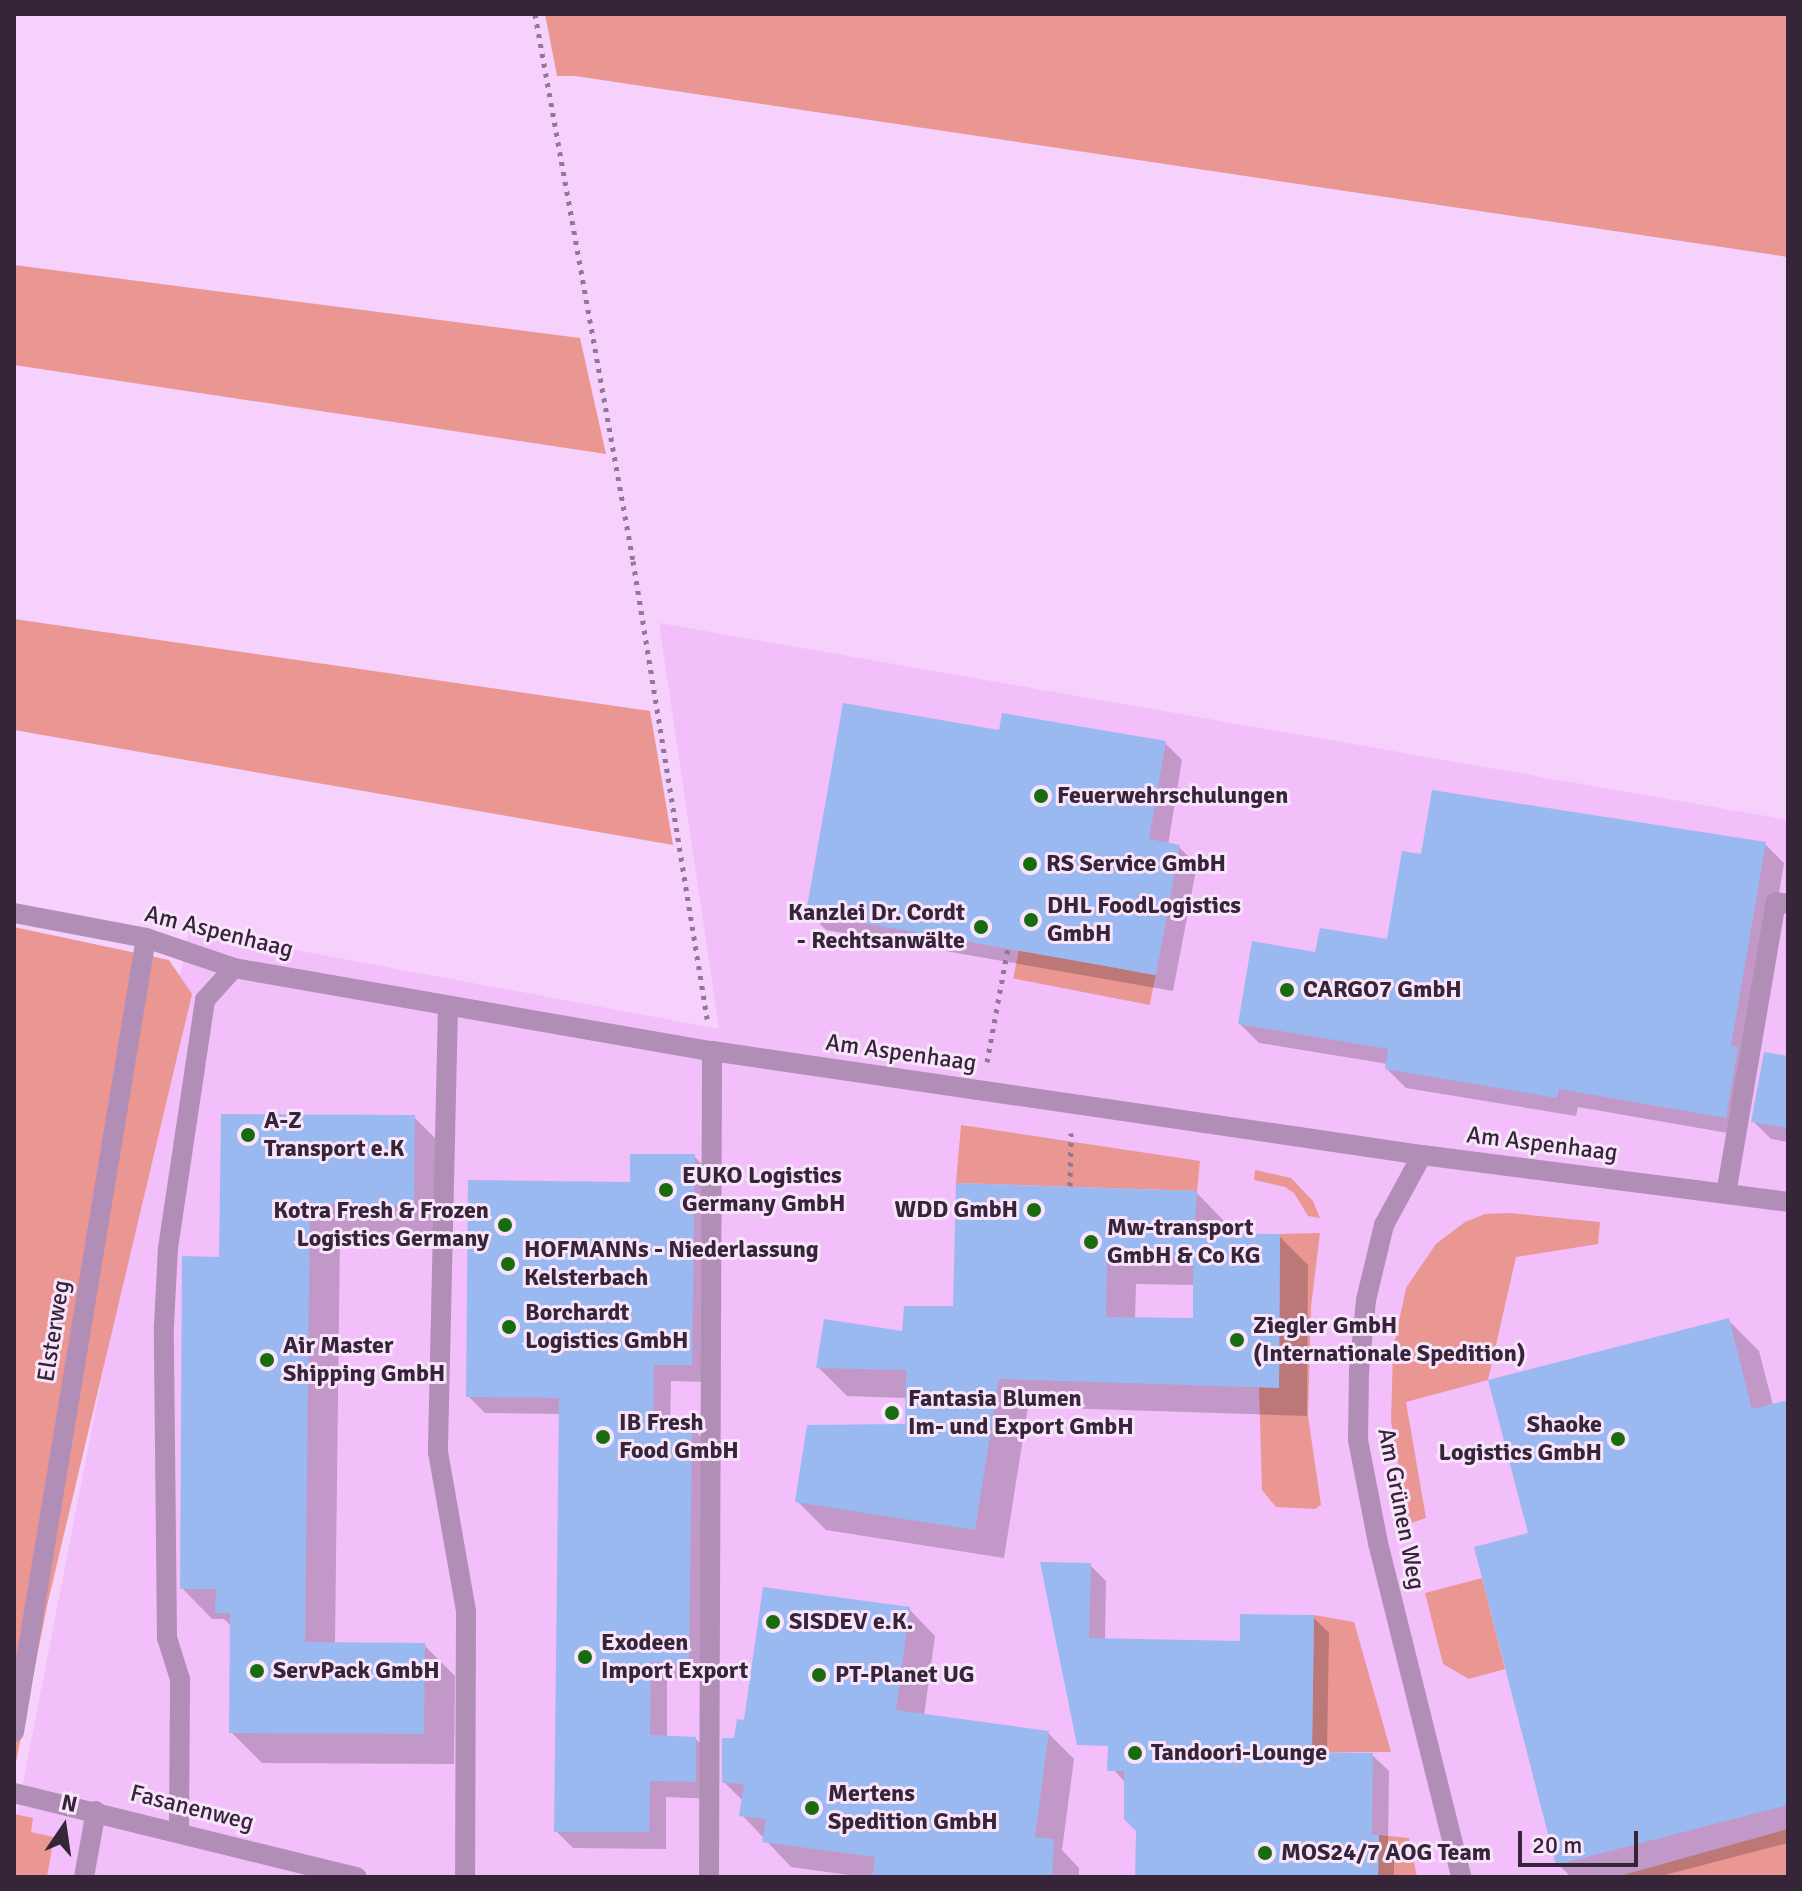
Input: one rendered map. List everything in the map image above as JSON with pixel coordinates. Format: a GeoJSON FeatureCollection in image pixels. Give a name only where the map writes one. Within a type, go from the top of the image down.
{"type":"FeatureCollection","features":[{"type":"Feature","properties":{"kind":"street"},"geometry":{"type":"LineString","coordinates":[[1726,1194],[1776,902],[1788,904]]}},
{"type":"Feature","properties":{"kind":"street","name":"Am Aspenhaag"},"geometry":{"type":"LineString","coordinates":[[14,913],[146,938],[234,968],[712,1051],[1422,1155],[1788,1202]]}},
{"type":"Feature","properties":{"kind":"street","name":"Elsterweg"},"geometry":{"type":"LineString","coordinates":[[14,1732],[146,938]]}},
{"type":"Feature","properties":{"kind":"street"},"geometry":{"type":"LineString","coordinates":[[179,1832],[180,1679],[167,1638],[164,1326],[168,1248],[205,1000],[234,968]]}},
{"type":"Feature","properties":{"kind":"street"},"geometry":{"type":"LineString","coordinates":[[448,1006],[438,1452],[466,1611],[465,1877]]}},
{"type":"Feature","properties":{"kind":"street"},"geometry":{"type":"LineString","coordinates":[[709,1877],[712,1051]]}},
{"type":"Feature","properties":{"kind":"street","name":"Am Grünen Weg"},"geometry":{"type":"LineString","coordinates":[[1422,1155],[1384,1225],[1366,1300],[1359,1371],[1358,1440],[1389,1592],[1461,1877]]}},
{"type":"Feature","properties":{"kind":"street","name":"Fasanenweg"},"geometry":{"type":"LineString","coordinates":[[14,1793],[357,1877]]}},
{"type":"Feature","properties":{"kind":"street"},"geometry":{"type":"LineString","coordinates":[[84,1877],[96,1811]]}},
{"type":"Feature","properties":{"kind":"path"},"geometry":{"type":"LineString","coordinates":[[535,14],[633,561],[712,1051]]}},
{"type":"Feature","properties":{"kind":"path"},"geometry":{"type":"LineString","coordinates":[[982,1091],[1008,948]]}},
{"type":"Feature","properties":{"kind":"path"},"geometry":{"type":"LineString","coordinates":[[1070,1186],[1071,1104]]}},
{"type":"Feature","properties":{"kind":"shaded area"},"geometry":{"type":"Polygon","coordinates":[[[545,14],[1788,14],[1788,257],[575,76],[557,76],[545,14]]]}},
{"type":"Feature","properties":{"kind":"shaded area"},"geometry":{"type":"Polygon","coordinates":[[[14,265],[580,338],[606,454],[14,365],[14,265]]]}},
{"type":"Feature","properties":{"kind":"shaded area"},"geometry":{"type":"Polygon","coordinates":[[[14,619],[650,711],[673,845],[14,730],[14,619]]]}},
{"type":"Feature","properties":{"kind":"shaded area"},"geometry":{"type":"Polygon","coordinates":[[[659,623],[1788,820],[1788,1877],[14,1877],[14,1829],[189,930],[719,1029],[659,623]]]}},
{"type":"Feature","properties":{"kind":"shaded area"},"geometry":{"type":"Polygon","coordinates":[[[14,927],[169,960],[192,994],[47,1606],[14,1772],[14,927]]]}},
{"type":"Feature","properties":{"kind":"shaded area"},"geometry":{"type":"Polygon","coordinates":[[[1019,949],[1155,976],[1150,1005],[1013,978],[1019,949]]]}},
{"type":"Feature","properties":{"kind":"shaded area"},"geometry":{"type":"Polygon","coordinates":[[[961,1125],[1200,1161],[1197,1191],[956,1183],[961,1125]]]}},
{"type":"Feature","properties":{"kind":"shaded area"},"geometry":{"type":"Polygon","coordinates":[[[1255,1170],[1291,1178],[1313,1201],[1320,1218],[1308,1216],[1294,1193],[1285,1187],[1254,1180],[1255,1170]]]}},
{"type":"Feature","properties":{"kind":"shaded area"},"geometry":{"type":"Polygon","coordinates":[[[1510,1213],[1600,1222],[1598,1244],[1516,1257],[1488,1380],[1406,1402],[1426,1518],[1408,1524],[1391,1421],[1393,1350],[1406,1288],[1436,1244],[1465,1222],[1485,1214],[1510,1213]]]}},
{"type":"Feature","properties":{"kind":"shaded area"},"geometry":{"type":"Polygon","coordinates":[[[1320,1233],[1311,1307],[1308,1416],[1321,1505],[1315,1509],[1276,1507],[1262,1490],[1259,1387],[1279,1387],[1280,1234],[1320,1233]]]}},
{"type":"Feature","properties":{"kind":"shaded area"},"geometry":{"type":"Polygon","coordinates":[[[1482,1578],[1505,1669],[1469,1679],[1443,1664],[1425,1593],[1482,1578]]]}},
{"type":"Feature","properties":{"kind":"shaded area"},"geometry":{"type":"Polygon","coordinates":[[[1314,1615],[1354,1622],[1391,1752],[1312,1752],[1314,1615]]]}},
{"type":"Feature","properties":{"kind":"shaded area"},"geometry":{"type":"Polygon","coordinates":[[[14,1814],[33,1818],[31,1832],[54,1837],[47,1877],[14,1877],[14,1814]]]}},
{"type":"Feature","properties":{"kind":"shaded area"},"geometry":{"type":"Polygon","coordinates":[[[1788,1829],[1788,1877],[1616,1877],[1788,1829]]]}},
{"type":"Feature","properties":{"kind":"shaded area"},"geometry":{"type":"Polygon","coordinates":[[[1379,1835],[1409,1838],[1417,1877],[1378,1877],[1379,1835]]]}},
{"type":"Feature","properties":{"kind":"building"},"geometry":{"type":"Polygon","coordinates":[[[843,703],[999,730],[1002,713],[1166,741],[1149,839],[1180,845],[1156,975],[806,913],[843,703]]]}},
{"type":"Feature","properties":{"kind":"building"},"geometry":{"type":"Polygon","coordinates":[[[1432,790],[1766,842],[1731,1046],[1738,1047],[1726,1118],[1559,1089],[1557,1098],[1385,1069],[1388,1049],[1238,1024],[1252,941],[1315,952],[1320,928],[1387,939],[1402,851],[1421,854],[1432,790]]]}},
{"type":"Feature","properties":{"kind":"building"},"geometry":{"type":"Polygon","coordinates":[[[1764,1052],[1788,1056],[1788,1128],[1751,1122],[1764,1052]]]}},
{"type":"Feature","properties":{"kind":"building"},"geometry":{"type":"Polygon","coordinates":[[[221,1114],[415,1115],[414,1206],[310,1204],[305,1642],[425,1643],[424,1734],[229,1733],[230,1613],[215,1613],[216,1589],[180,1589],[182,1256],[219,1257],[221,1114]]]}},
{"type":"Feature","properties":{"kind":"building"},"geometry":{"type":"Polygon","coordinates":[[[630,1154],[695,1154],[692,1365],[654,1365],[653,1425],[692,1425],[689,1663],[651,1662],[650,1735],[696,1737],[696,1782],[650,1781],[649,1832],[554,1832],[559,1398],[466,1397],[468,1180],[630,1182],[630,1154]]]}},
{"type":"Feature","properties":{"kind":"building"},"geometry":{"type":"Polygon","coordinates":[[[956,1183],[1197,1191],[1194,1233],[1280,1234],[1279,1388],[999,1379],[975,1530],[795,1502],[807,1425],[905,1424],[906,1370],[816,1368],[824,1319],[902,1331],[904,1306],[953,1306],[956,1183]],[[1107,1256],[1106,1317],[1193,1318],[1193,1258],[1107,1256]]]}},
{"type":"Feature","properties":{"kind":"building"},"geometry":{"type":"Polygon","coordinates":[[[1729,1318],[1752,1409],[1788,1400],[1788,1805],[1556,1865],[1474,1547],[1528,1533],[1488,1380],[1729,1318]]]}},
{"type":"Feature","properties":{"kind":"building"},"geometry":{"type":"Polygon","coordinates":[[[1040,1562],[1091,1563],[1089,1638],[1240,1641],[1240,1614],[1314,1615],[1312,1752],[1373,1753],[1372,1835],[1379,1835],[1378,1877],[1135,1877],[1136,1831],[1124,1819],[1124,1771],[1107,1771],[1108,1746],[1077,1745],[1040,1562]]]}},
{"type":"Feature","properties":{"kind":"building"},"geometry":{"type":"Polygon","coordinates":[[[763,1587],[910,1607],[896,1710],[1049,1731],[1035,1837],[1054,1839],[1052,1877],[872,1877],[875,1857],[762,1842],[766,1819],[739,1816],[744,1784],[722,1783],[722,1738],[734,1738],[737,1719],[744,1720],[763,1587]]]}},
{"type":"Feature","properties":{"kind":"place","name":"Feuerwehrschulungen"},"geometry":{"type":"Point","coordinates":[1041,796]}},
{"type":"Feature","properties":{"kind":"place","name":"RS Service GmbH"},"geometry":{"type":"Point","coordinates":[1030,864]}},
{"type":"Feature","properties":{"kind":"place","name":"DHL FoodLogistics GmbH"},"geometry":{"type":"Point","coordinates":[1031,920]}},
{"type":"Feature","properties":{"kind":"place","name":"Kanzlei Dr. Cordt - Rechtsanwälte"},"geometry":{"type":"Point","coordinates":[981,927]}},
{"type":"Feature","properties":{"kind":"place","name":"CARGO7 GmbH"},"geometry":{"type":"Point","coordinates":[1287,990]}},
{"type":"Feature","properties":{"kind":"place","name":"A-Z Transport e.K"},"geometry":{"type":"Point","coordinates":[248,1135]}},
{"type":"Feature","properties":{"kind":"place","name":"EUKO Logistics Germany GmbH"},"geometry":{"type":"Point","coordinates":[666,1190]}},
{"type":"Feature","properties":{"kind":"place","name":"WDD GmbH"},"geometry":{"type":"Point","coordinates":[1034,1210]}},
{"type":"Feature","properties":{"kind":"place","name":"Kotra Fresh & Frozen Logistics Germany"},"geometry":{"type":"Point","coordinates":[505,1225]}},
{"type":"Feature","properties":{"kind":"place","name":"Mw-transport GmbH & Co KG"},"geometry":{"type":"Point","coordinates":[1091,1242]}},
{"type":"Feature","properties":{"kind":"place","name":"HOFMANNs - Niederlassung Kelsterbach"},"geometry":{"type":"Point","coordinates":[508,1264]}},
{"type":"Feature","properties":{"kind":"place","name":"Borchardt Logistics GmbH"},"geometry":{"type":"Point","coordinates":[509,1327]}},
{"type":"Feature","properties":{"kind":"place","name":"Ziegler GmbH (Internationale Spedition)"},"geometry":{"type":"Point","coordinates":[1237,1340]}},
{"type":"Feature","properties":{"kind":"place","name":"Air Master Shipping GmbH"},"geometry":{"type":"Point","coordinates":[267,1360]}},
{"type":"Feature","properties":{"kind":"place","name":"Fantasia Blumen Im- und Export GmbH"},"geometry":{"type":"Point","coordinates":[892,1413]}},
{"type":"Feature","properties":{"kind":"place","name":"IB Fresh Food GmbH"},"geometry":{"type":"Point","coordinates":[603,1437]}},
{"type":"Feature","properties":{"kind":"place","name":"Shaoke Logistics GmbH"},"geometry":{"type":"Point","coordinates":[1618,1439]}},
{"type":"Feature","properties":{"kind":"place","name":"SISDEV e.K."},"geometry":{"type":"Point","coordinates":[773,1622]}},
{"type":"Feature","properties":{"kind":"place","name":"Exodeen Import Export"},"geometry":{"type":"Point","coordinates":[585,1657]}},
{"type":"Feature","properties":{"kind":"place","name":"ServPack GmbH"},"geometry":{"type":"Point","coordinates":[257,1671]}},
{"type":"Feature","properties":{"kind":"place","name":"PT-Planet UG"},"geometry":{"type":"Point","coordinates":[819,1675]}},
{"type":"Feature","properties":{"kind":"place","name":"Tandoori-Lounge"},"geometry":{"type":"Point","coordinates":[1135,1753]}},
{"type":"Feature","properties":{"kind":"place","name":"Mertens Spedition GmbH"},"geometry":{"type":"Point","coordinates":[812,1808]}},
{"type":"Feature","properties":{"kind":"place","name":"MOS24/7 AOG Team"},"geometry":{"type":"Point","coordinates":[1265,1853]}}]}
